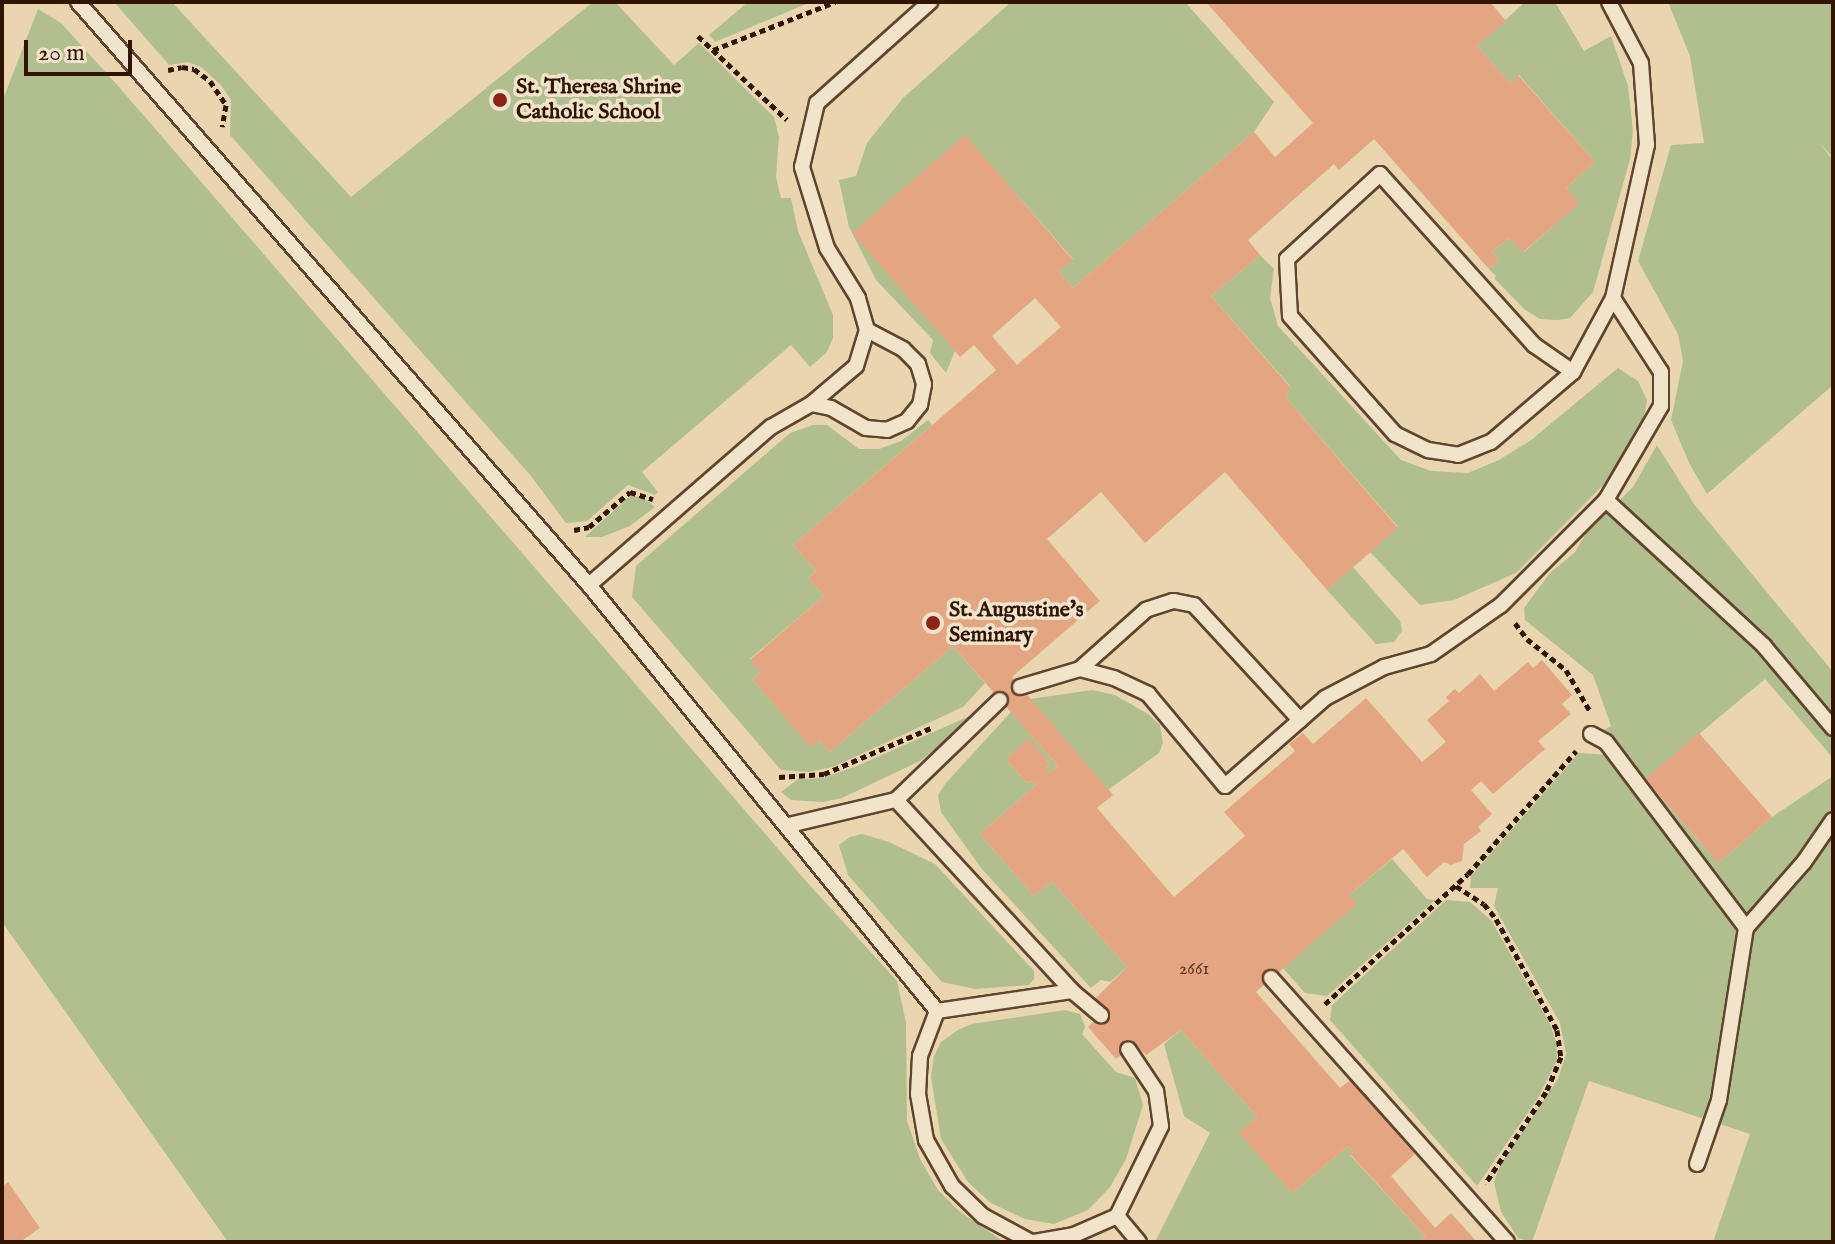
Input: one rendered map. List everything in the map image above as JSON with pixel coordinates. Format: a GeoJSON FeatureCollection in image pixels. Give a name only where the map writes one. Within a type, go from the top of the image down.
{"type":"FeatureCollection","features":[{"type":"Feature","properties":{"kind":"lane"},"geometry":{"type":"LineString","coordinates":[[78,2],[589,585],[789,825],[937,1011]]}},
{"type":"Feature","properties":{"kind":"lane"},"geometry":{"type":"LineString","coordinates":[[589,585],[771,427],[811,404],[856,366],[867,330],[858,298],[827,248],[802,167],[817,103],[930,2]]}},
{"type":"Feature","properties":{"kind":"lane"},"geometry":{"type":"LineString","coordinates":[[1573,372],[1534,345],[1380,174],[1287,259],[1290,316],[1395,434],[1428,450],[1458,455],[1491,442],[1573,372],[1613,298],[1647,145],[1641,63],[1609,2]]}},
{"type":"Feature","properties":{"kind":"lane"},"geometry":{"type":"LineString","coordinates":[[1080,669],[1114,678],[1148,694],[1225,786],[1325,698],[1384,667],[1431,654],[1501,605],[1606,500],[1661,406],[1661,372],[1613,298]]}},
{"type":"Feature","properties":{"kind":"lane"},"geometry":{"type":"LineString","coordinates":[[811,404],[831,408],[866,428],[887,430],[907,421],[920,405],[924,384],[918,364],[903,349],[867,330]]}},
{"type":"Feature","properties":{"kind":"lane"},"geometry":{"type":"LineString","coordinates":[[1606,500],[1764,646],[1833,728]]}},
{"type":"Feature","properties":{"kind":"lane"},"geometry":{"type":"LineString","coordinates":[[1020,687],[1080,669],[1146,610],[1173,601],[1194,605],[1300,720]]}},
{"type":"Feature","properties":{"kind":"lane"},"geometry":{"type":"LineString","coordinates":[[789,825],[896,800],[1000,700]]}},
{"type":"Feature","properties":{"kind":"lane"},"geometry":{"type":"LineString","coordinates":[[1591,734],[1606,742],[1746,928]]}},
{"type":"Feature","properties":{"kind":"lane"},"geometry":{"type":"LineString","coordinates":[[896,800],[1072,991],[1101,1015]]}},
{"type":"Feature","properties":{"kind":"lane"},"geometry":{"type":"LineString","coordinates":[[1697,1164],[1719,1100],[1746,928],[1804,862],[1833,820]]}},
{"type":"Feature","properties":{"kind":"lane"},"geometry":{"type":"LineString","coordinates":[[1271,978],[1507,1242]]}},
{"type":"Feature","properties":{"kind":"lane"},"geometry":{"type":"LineString","coordinates":[[937,1011],[1072,991]]}},
{"type":"Feature","properties":{"kind":"lane"},"geometry":{"type":"LineString","coordinates":[[937,1011],[920,1056],[918,1094],[926,1140],[952,1186],[972,1206],[983,1216],[1032,1242],[1074,1235],[1117,1216],[1161,1126],[1156,1091],[1128,1049]]}},
{"type":"Feature","properties":{"kind":"lane"},"geometry":{"type":"LineString","coordinates":[[1117,1216],[1139,1242]]}},
{"type":"Feature","properties":{"kind":"path"},"geometry":{"type":"LineString","coordinates":[[713,50],[835,2]]}},
{"type":"Feature","properties":{"kind":"path"},"geometry":{"type":"LineString","coordinates":[[698,36],[808,140]]}},
{"type":"Feature","properties":{"kind":"path"},"geometry":{"type":"LineString","coordinates":[[157,61],[166,71],[182,67],[200,72],[219,91],[226,105],[223,139]]}},
{"type":"Feature","properties":{"kind":"path"},"geometry":{"type":"LineString","coordinates":[[563,526],[572,531],[589,527],[630,492],[650,497],[669,515]]}},
{"type":"Feature","properties":{"kind":"path"},"geometry":{"type":"LineString","coordinates":[[1309,1018],[1456,886],[1591,734],[1593,718],[1585,696],[1566,670],[1527,639],[1501,605]]}},
{"type":"Feature","properties":{"kind":"path"},"geometry":{"type":"LineString","coordinates":[[750,778],[824,774],[937,725]]}},
{"type":"Feature","properties":{"kind":"path"},"geometry":{"type":"LineString","coordinates":[[1456,886],[1484,904],[1496,919],[1553,1020],[1561,1057],[1546,1092],[1473,1202]]}},
{"type":"Feature","properties":{"kind":"green space"},"geometry":{"type":"Polygon","coordinates":[[[114,2],[172,2],[351,197],[593,2],[615,2],[674,65],[699,43],[774,117],[779,137],[776,177],[781,198],[791,198],[798,231],[833,315],[833,338],[827,352],[810,367],[791,345],[642,472],[658,492],[655,495],[628,485],[587,521],[566,523],[531,476],[230,135],[231,100],[221,85],[201,67],[188,62],[169,65],[114,2]]]}},
{"type":"Feature","properties":{"kind":"green space"},"geometry":{"type":"Polygon","coordinates":[[[748,2],[811,2],[715,42],[709,35],[748,2]]]}},
{"type":"Feature","properties":{"kind":"green space"},"geometry":{"type":"Polygon","coordinates":[[[1011,2],[1185,2],[1274,102],[1254,132],[1073,288],[1058,271],[1073,259],[965,136],[955,351],[946,373],[930,353],[933,340],[876,280],[849,227],[839,180],[856,176],[867,143],[903,98],[1011,2]]]}},
{"type":"Feature","properties":{"kind":"green space"},"geometry":{"type":"Polygon","coordinates":[[[1525,2],[1555,2],[1584,51],[1611,36],[1628,86],[1633,131],[1630,159],[1593,292],[1570,318],[1558,320],[1540,319],[1524,309],[1489,269],[1499,260],[1492,252],[1509,238],[1524,252],[1579,203],[1566,188],[1595,162],[1519,75],[1510,83],[1477,46],[1525,2]]]}},
{"type":"Feature","properties":{"kind":"green space"},"geometry":{"type":"Polygon","coordinates":[[[1668,2],[1833,2],[1833,158],[1821,144],[1833,161],[1833,385],[1707,494],[1689,463],[1671,420],[1683,361],[1678,334],[1638,261],[1671,145],[1704,143],[1690,56],[1668,2]]]}},
{"type":"Feature","properties":{"kind":"green space"},"geometry":{"type":"Polygon","coordinates":[[[38,9],[61,23],[119,87],[805,880],[897,981],[906,1023],[907,1121],[920,1159],[938,1190],[959,1211],[1004,1242],[228,1242],[2,922],[2,102],[38,9]]]}},
{"type":"Feature","properties":{"kind":"green space"},"geometry":{"type":"Polygon","coordinates":[[[1260,255],[1274,269],[1270,298],[1278,326],[1401,460],[1431,471],[1468,473],[1499,460],[1531,440],[1618,368],[1638,381],[1647,400],[1643,423],[1623,465],[1516,573],[1454,600],[1420,605],[1370,552],[1398,527],[1286,398],[1290,386],[1211,296],[1260,255]]]}},
{"type":"Feature","properties":{"kind":"green space"},"geometry":{"type":"Polygon","coordinates":[[[928,420],[932,425],[793,545],[816,571],[808,578],[824,596],[750,659],[761,672],[753,680],[811,747],[819,740],[830,752],[953,646],[985,683],[963,707],[833,767],[808,772],[781,770],[632,597],[636,566],[790,433],[813,425],[827,425],[859,449],[879,449],[901,441],[928,420]]]}},
{"type":"Feature","properties":{"kind":"green space"},"geometry":{"type":"Polygon","coordinates":[[[1657,445],[1694,504],[1833,672],[1833,758],[1765,679],[1645,779],[1604,730],[1611,726],[1593,675],[1525,620],[1524,608],[1550,573],[1575,552],[1587,532],[1633,487],[1657,445]]]}},
{"type":"Feature","properties":{"kind":"green space"},"geometry":{"type":"Polygon","coordinates":[[[630,496],[642,497],[655,507],[630,526],[602,537],[585,537],[630,496]]]}},
{"type":"Feature","properties":{"kind":"green space"},"geometry":{"type":"Polygon","coordinates":[[[1353,567],[1400,621],[1402,631],[1394,642],[1376,644],[1327,590],[1353,567]]]}},
{"type":"Feature","properties":{"kind":"green space"},"geometry":{"type":"Polygon","coordinates":[[[1092,690],[1115,695],[1148,714],[1160,725],[1163,743],[1159,753],[1108,790],[1030,699],[1092,690]]]}},
{"type":"Feature","properties":{"kind":"green space"},"geometry":{"type":"Polygon","coordinates":[[[983,710],[920,761],[842,798],[823,802],[791,800],[781,792],[798,779],[823,778],[857,766],[983,710]]]}},
{"type":"Feature","properties":{"kind":"green space"},"geometry":{"type":"Polygon","coordinates":[[[1011,712],[1058,766],[1050,773],[1046,768],[1050,764],[1029,739],[1006,759],[1027,783],[1031,781],[1036,785],[980,834],[1034,896],[1052,881],[1127,967],[1110,982],[1101,980],[1091,988],[981,868],[941,812],[938,795],[945,784],[1011,712]]]}},
{"type":"Feature","properties":{"kind":"green space"},"geometry":{"type":"Polygon","coordinates":[[[1579,753],[1610,755],[1649,797],[1649,784],[1718,863],[1772,817],[1833,776],[1833,1242],[1713,1242],[1750,1134],[1589,1081],[1532,1242],[1518,1238],[1501,1212],[1494,1182],[1500,1165],[1558,1079],[1566,1054],[1560,1023],[1494,906],[1498,888],[1470,888],[1471,876],[1579,753]]]}},
{"type":"Feature","properties":{"kind":"green space"},"geometry":{"type":"Polygon","coordinates":[[[862,834],[889,842],[935,864],[1034,971],[1034,979],[1029,985],[975,989],[942,982],[848,875],[839,845],[850,837],[862,834]]]}},
{"type":"Feature","properties":{"kind":"green space"},"geometry":{"type":"Polygon","coordinates":[[[1392,859],[1427,899],[1435,900],[1327,996],[1305,993],[1283,968],[1349,895],[1392,859]]]}},
{"type":"Feature","properties":{"kind":"green space"},"geometry":{"type":"Polygon","coordinates":[[[1446,900],[1470,902],[1491,920],[1550,1024],[1556,1042],[1557,1060],[1538,1098],[1477,1186],[1330,1020],[1332,1005],[1446,900]]]}},
{"type":"Feature","properties":{"kind":"green space"},"geometry":{"type":"Polygon","coordinates":[[[1065,1010],[1080,1014],[1085,1027],[1082,1034],[1116,1072],[1135,1078],[1143,1105],[1126,1159],[1110,1187],[1088,1210],[1054,1224],[1025,1219],[991,1203],[968,1182],[941,1139],[931,1077],[934,1056],[941,1042],[958,1030],[972,1024],[1065,1010]]]}},
{"type":"Feature","properties":{"kind":"green space"},"geometry":{"type":"Polygon","coordinates":[[[1181,1030],[1257,1117],[1240,1133],[1292,1193],[1348,1146],[1353,1152],[1350,1155],[1425,1236],[1418,1242],[1155,1242],[1210,1133],[1184,1116],[1164,1044],[1181,1030]]]}},
{"type":"Feature","properties":{"kind":"building","name":"St. Augustine's Seminary"},"geometry":{"type":"Polygon","coordinates":[[[1206,2],[1490,2],[1506,21],[1477,46],[1510,83],[1518,75],[1595,162],[1566,188],[1580,203],[1523,252],[1509,238],[1492,252],[1499,260],[1489,269],[1374,139],[1339,170],[1334,164],[1248,240],[1260,255],[1211,296],[1290,387],[1286,398],[1398,528],[1327,590],[1225,472],[1145,543],[1101,492],[1047,539],[1100,601],[1012,677],[1113,795],[1097,808],[1174,897],[1245,836],[1224,812],[1295,751],[1289,744],[1303,733],[1313,744],[1366,698],[1422,762],[1446,742],[1427,720],[1449,701],[1446,697],[1455,689],[1459,693],[1480,674],[1494,691],[1528,662],[1533,668],[1542,660],[1572,695],[1562,704],[1571,714],[1538,741],[1545,749],[1493,794],[1481,781],[1471,790],[1492,814],[1478,827],[1481,831],[1464,844],[1462,861],[1451,865],[1444,862],[1427,877],[1403,849],[1349,895],[1357,904],[1256,992],[1340,1088],[1351,1080],[1415,1154],[1391,1176],[1435,1228],[1451,1213],[1477,1242],[1418,1242],[1425,1236],[1350,1154],[1353,1152],[1348,1146],[1292,1193],[1239,1133],[1257,1117],[1181,1030],[1146,1055],[1135,1044],[1116,1059],[1088,1027],[1106,1011],[1095,999],[1127,967],[1052,881],[1034,896],[980,834],[1036,785],[1031,781],[1027,783],[1006,759],[1029,738],[1050,764],[1046,768],[1050,773],[1058,766],[953,646],[830,752],[819,740],[811,748],[753,680],[761,672],[750,660],[824,596],[808,578],[816,571],[793,545],[996,370],[974,345],[960,357],[852,233],[965,135],[1073,260],[1058,271],[1073,288],[1254,132],[1275,157],[1313,123],[1206,2]],[[1035,298],[992,336],[1017,365],[1061,327],[1035,298]]]}},
{"type":"Feature","properties":{"kind":"building"},"geometry":{"type":"Polygon","coordinates":[[[1699,733],[1772,817],[1718,863],[1645,779],[1699,733]]]}},
{"type":"Feature","properties":{"kind":"building"},"geometry":{"type":"Polygon","coordinates":[[[8,1182],[40,1228],[20,1242],[2,1242],[2,1187],[8,1182]]]}},
{"type":"Feature","properties":{"kind":"place","name":"St. Theresa Shrine Catholic School"},"geometry":{"type":"Point","coordinates":[500,100]}},
{"type":"Feature","properties":{"kind":"place","name":"St. Augustine's Seminary"},"geometry":{"type":"Point","coordinates":[933,623]}}]}
